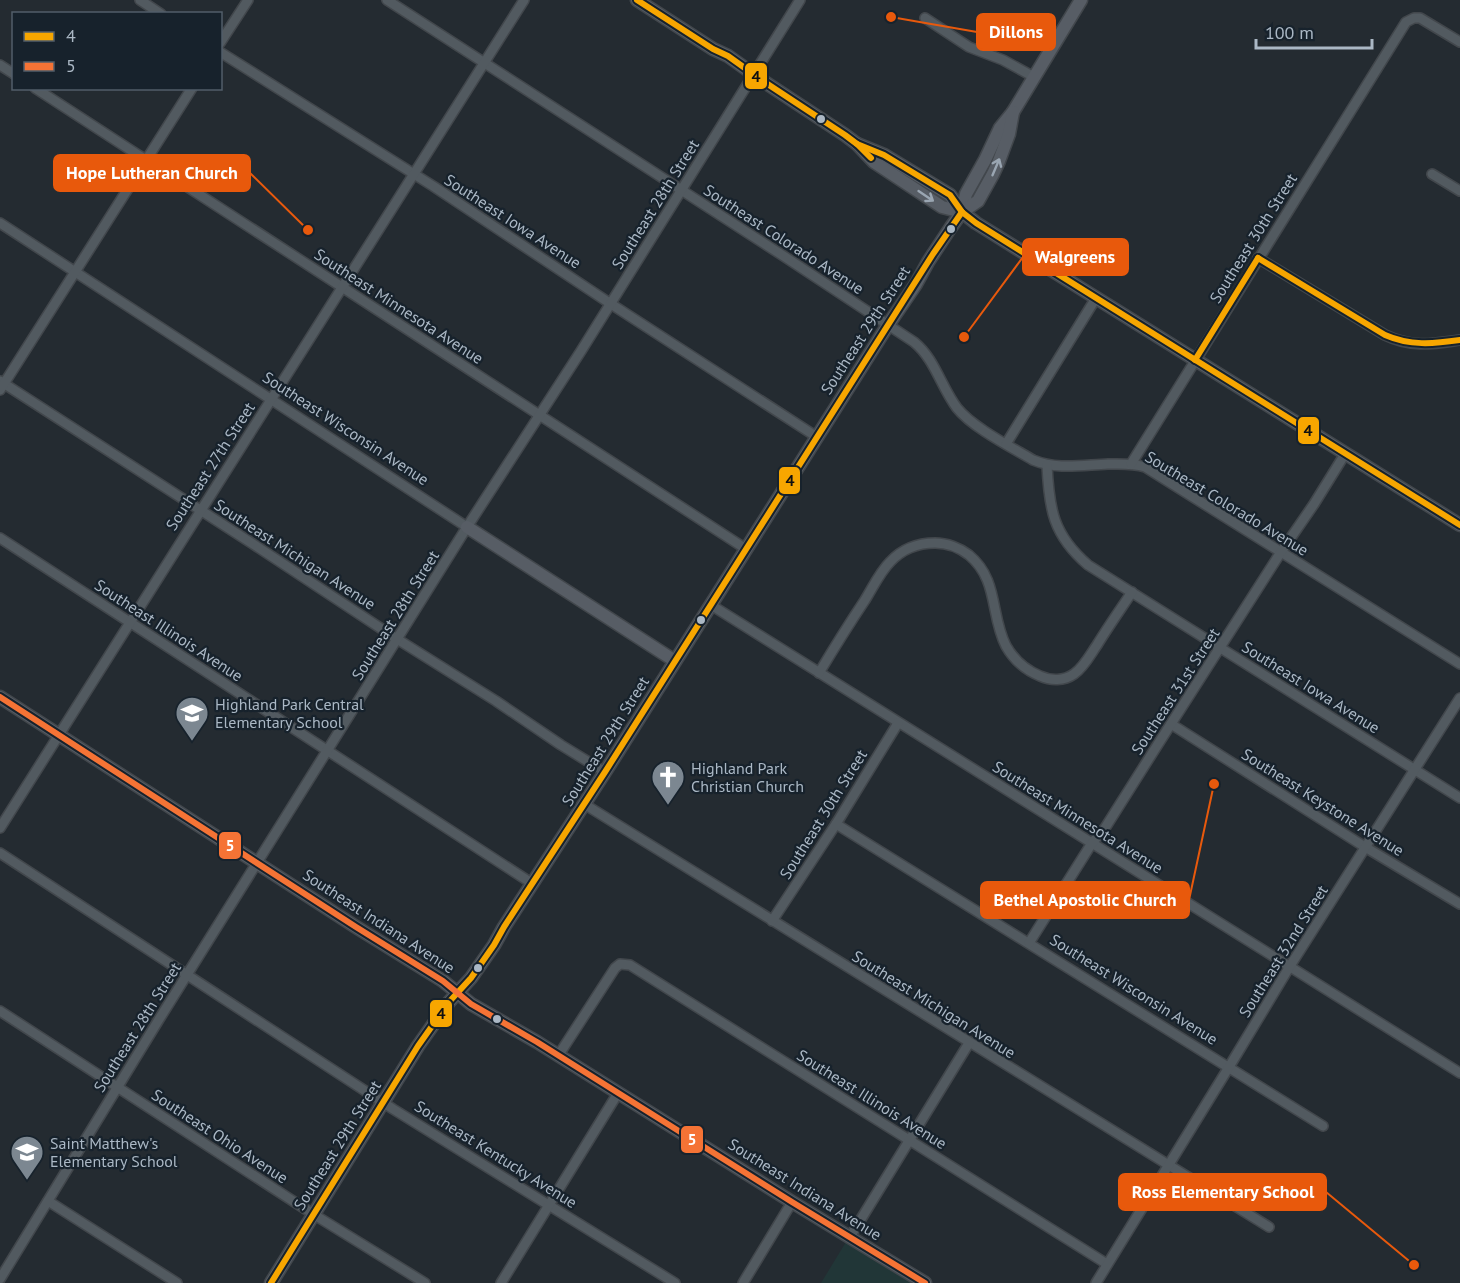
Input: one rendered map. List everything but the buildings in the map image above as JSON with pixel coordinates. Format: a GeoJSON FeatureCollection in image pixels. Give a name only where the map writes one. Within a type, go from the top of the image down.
{"type":"FeatureCollection","features":[{"type":"Feature","properties":{"kind":"main road"},"geometry":{"type":"LineString","coordinates":[[637,0],[728,56],[857,144],[885,154],[950,195],[962,212],[976,224],[1460,525]]}},
{"type":"Feature","properties":{"kind":"main road","name":"Southeast 29th Street"},"geometry":{"type":"LineString","coordinates":[[271,1283],[418,1046],[449,1002],[483,962],[944,238],[962,212],[978,201],[993,174],[1009,134],[1013,112],[1082,0]]}},
{"type":"Feature","properties":{"kind":"main road","name":"Southeast Wisconsin Avenue"},"geometry":{"type":"LineString","coordinates":[[467,526],[675,660]]}},
{"type":"Feature","properties":{"kind":"main road","name":"Southeast Indiana Avenue"},"geometry":{"type":"LineString","coordinates":[[0,697],[443,981],[477,1008],[514,1028],[925,1283]]}},
{"type":"Feature","properties":{"kind":"street"},"geometry":{"type":"LineString","coordinates":[[140,0],[158,12]]}},
{"type":"Feature","properties":{"kind":"street"},"geometry":{"type":"LineString","coordinates":[[222,40],[248,0]]}},
{"type":"Feature","properties":{"kind":"street","name":"Southeast Colorado Avenue"},"geometry":{"type":"LineString","coordinates":[[387,0],[914,342],[927,355],[959,411],[1006,444],[1047,465],[1131,464],[1144,467],[1460,663]]}},
{"type":"Feature","properties":{"kind":"street","name":"Southeast 27th Street"},"geometry":{"type":"LineString","coordinates":[[0,828],[524,0]]}},
{"type":"Feature","properties":{"kind":"street","name":"Southeast 28th Street"},"geometry":{"type":"LineString","coordinates":[[0,1278],[467,526],[611,304],[800,0]]}},
{"type":"Feature","properties":{"kind":"street"},"geometry":{"type":"LineString","coordinates":[[925,18],[969,46],[1003,60],[1034,77]]}},
{"type":"Feature","properties":{"kind":"street","name":"Southeast 30th Street"},"geometry":{"type":"LineString","coordinates":[[1131,464],[1406,22],[1420,18],[1460,42]]}},
{"type":"Feature","properties":{"kind":"street","name":"Southeast Iowa Avenue"},"geometry":{"type":"LineString","coordinates":[[222,53],[413,174],[817,437]]}},
{"type":"Feature","properties":{"kind":"street","name":"Southeast Minnesota Avenue"},"geometry":{"type":"LineString","coordinates":[[38,90],[746,549]]}},
{"type":"Feature","properties":{"kind":"street"},"geometry":{"type":"LineString","coordinates":[[1,385],[76,272],[191,90]]}},
{"type":"Feature","properties":{"kind":"street"},"geometry":{"type":"LineString","coordinates":[[1432,174],[1460,191]]}},
{"type":"Feature","properties":{"kind":"street","name":"Southeast Wisconsin Avenue"},"geometry":{"type":"LineString","coordinates":[[0,223],[467,526]]}},
{"type":"Feature","properties":{"kind":"street"},"geometry":{"type":"LineString","coordinates":[[1258,258],[1395,340],[1418,345],[1460,340]]}},
{"type":"Feature","properties":{"kind":"street"},"geometry":{"type":"LineString","coordinates":[[1006,444],[1096,298]]}},
{"type":"Feature","properties":{"kind":"street","name":"Southeast Michigan Avenue"},"geometry":{"type":"LineString","coordinates":[[1,385],[200,510],[605,772]]}},
{"type":"Feature","properties":{"kind":"street","name":"Southeast 31st Street"},"geometry":{"type":"LineString","coordinates":[[1029,943],[1345,454]]}},
{"type":"Feature","properties":{"kind":"street","name":"Southeast Iowa Avenue"},"geometry":{"type":"LineString","coordinates":[[1047,465],[1051,510],[1062,535],[1088,565],[1460,798]]}},
{"type":"Feature","properties":{"kind":"street","name":"Southeast Illinois Avenue"},"geometry":{"type":"LineString","coordinates":[[0,538],[533,884]]}},
{"type":"Feature","properties":{"kind":"street"},"geometry":{"type":"LineString","coordinates":[[819,673],[883,571],[898,555],[917,545],[948,544],[975,560],[989,584],[1002,635],[1012,655],[1024,667],[1048,679],[1066,678],[1079,670],[1132,592]]}},
{"type":"Feature","properties":{"kind":"street","name":"Southeast Minnesota Avenue"},"geometry":{"type":"LineString","coordinates":[[711,605],[1460,1073]]}},
{"type":"Feature","properties":{"kind":"street","name":"Southeast 32nd Street"},"geometry":{"type":"LineString","coordinates":[[1096,1283],[1290,966],[1460,698]]}},
{"type":"Feature","properties":{"kind":"street","name":"Southeast 30th Street"},"geometry":{"type":"LineString","coordinates":[[772,921],[836,824],[898,723]]}},
{"type":"Feature","properties":{"kind":"street","name":"Southeast Keystone Avenue"},"geometry":{"type":"LineString","coordinates":[[1170,724],[1460,904]]}},
{"type":"Feature","properties":{"kind":"street","name":"Southeast Michigan Avenue"},"geometry":{"type":"LineString","coordinates":[[584,804],[1269,1227]]}},
{"type":"Feature","properties":{"kind":"street","name":"Southeast Wisconsin Avenue"},"geometry":{"type":"LineString","coordinates":[[836,824],[1323,1126]]}},
{"type":"Feature","properties":{"kind":"street","name":"Southeast Kentucky Avenue"},"geometry":{"type":"LineString","coordinates":[[0,853],[393,1109],[675,1283]]}},
{"type":"Feature","properties":{"kind":"street","name":"Southeast Illinois Avenue"},"geometry":{"type":"LineString","coordinates":[[558,1056],[610,975],[620,964],[630,965],[1107,1264]]}},
{"type":"Feature","properties":{"kind":"street","name":"Southeast Ohio Avenue"},"geometry":{"type":"LineString","coordinates":[[0,1011],[313,1214],[425,1283]]}},
{"type":"Feature","properties":{"kind":"street"},"geometry":{"type":"LineString","coordinates":[[850,1237],[969,1043]]}},
{"type":"Feature","properties":{"kind":"street"},"geometry":{"type":"LineString","coordinates":[[501,1283],[618,1093]]}},
{"type":"Feature","properties":{"kind":"street"},"geometry":{"type":"LineString","coordinates":[[48,1201],[177,1283]]}},
{"type":"Feature","properties":{"kind":"street"},"geometry":{"type":"LineString","coordinates":[[743,1283],[792,1202]]}},
{"type":"Feature","properties":{"kind":"green space"},"geometry":{"type":"Polygon","coordinates":[[[846,1242],[912,1283],[821,1283],[846,1242]]]}},
{"type":"Feature","properties":{"kind":"transit line","name":"4"},"geometry":{"type":"LineString","coordinates":[[637,0],[713,49],[728,56],[845,135],[871,158]]}},
{"type":"Feature","properties":{"kind":"transit line","name":"4"},"geometry":{"type":"LineString","coordinates":[[857,144],[884,155],[950,195],[962,212],[976,223],[1460,525]]}},
{"type":"Feature","properties":{"kind":"transit line","name":"4"},"geometry":{"type":"LineString","coordinates":[[271,1283],[418,1046],[494,945],[933,254],[962,212]]}},
{"type":"Feature","properties":{"kind":"transit line","name":"4"},"geometry":{"type":"LineString","coordinates":[[1258,258],[1394,339],[1422,343],[1460,340]]}},
{"type":"Feature","properties":{"kind":"transit line","name":"4"},"geometry":{"type":"LineString","coordinates":[[1195,360],[1258,258]]}},
{"type":"Feature","properties":{"kind":"transit line","name":"5"},"geometry":{"type":"LineString","coordinates":[[0,697],[443,981],[471,1004],[537,1042],[925,1283]]}},
{"type":"Feature","properties":{"kind":"place","name":"Dillons"},"geometry":{"type":"Point","coordinates":[891,17]}},
{"type":"Feature","properties":{"kind":"place","name":"Hope Lutheran Church"},"geometry":{"type":"Point","coordinates":[308,230]}},
{"type":"Feature","properties":{"kind":"place","name":"Walgreens"},"geometry":{"type":"Point","coordinates":[964,337]}},
{"type":"Feature","properties":{"kind":"place","name":"Highland Park Central Elementary School"},"geometry":{"type":"Point","coordinates":[192,742]}},
{"type":"Feature","properties":{"kind":"place","name":"Bethel Apostolic Church"},"geometry":{"type":"Point","coordinates":[1214,784]}},
{"type":"Feature","properties":{"kind":"place","name":"Highland Park Christian Church"},"geometry":{"type":"Point","coordinates":[668,806]}},
{"type":"Feature","properties":{"kind":"place","name":"Saint Matthew's Elementary School"},"geometry":{"type":"Point","coordinates":[27,1181]}},
{"type":"Feature","properties":{"kind":"place","name":"Ross Elementary School"},"geometry":{"type":"Point","coordinates":[1414,1265]}}]}
